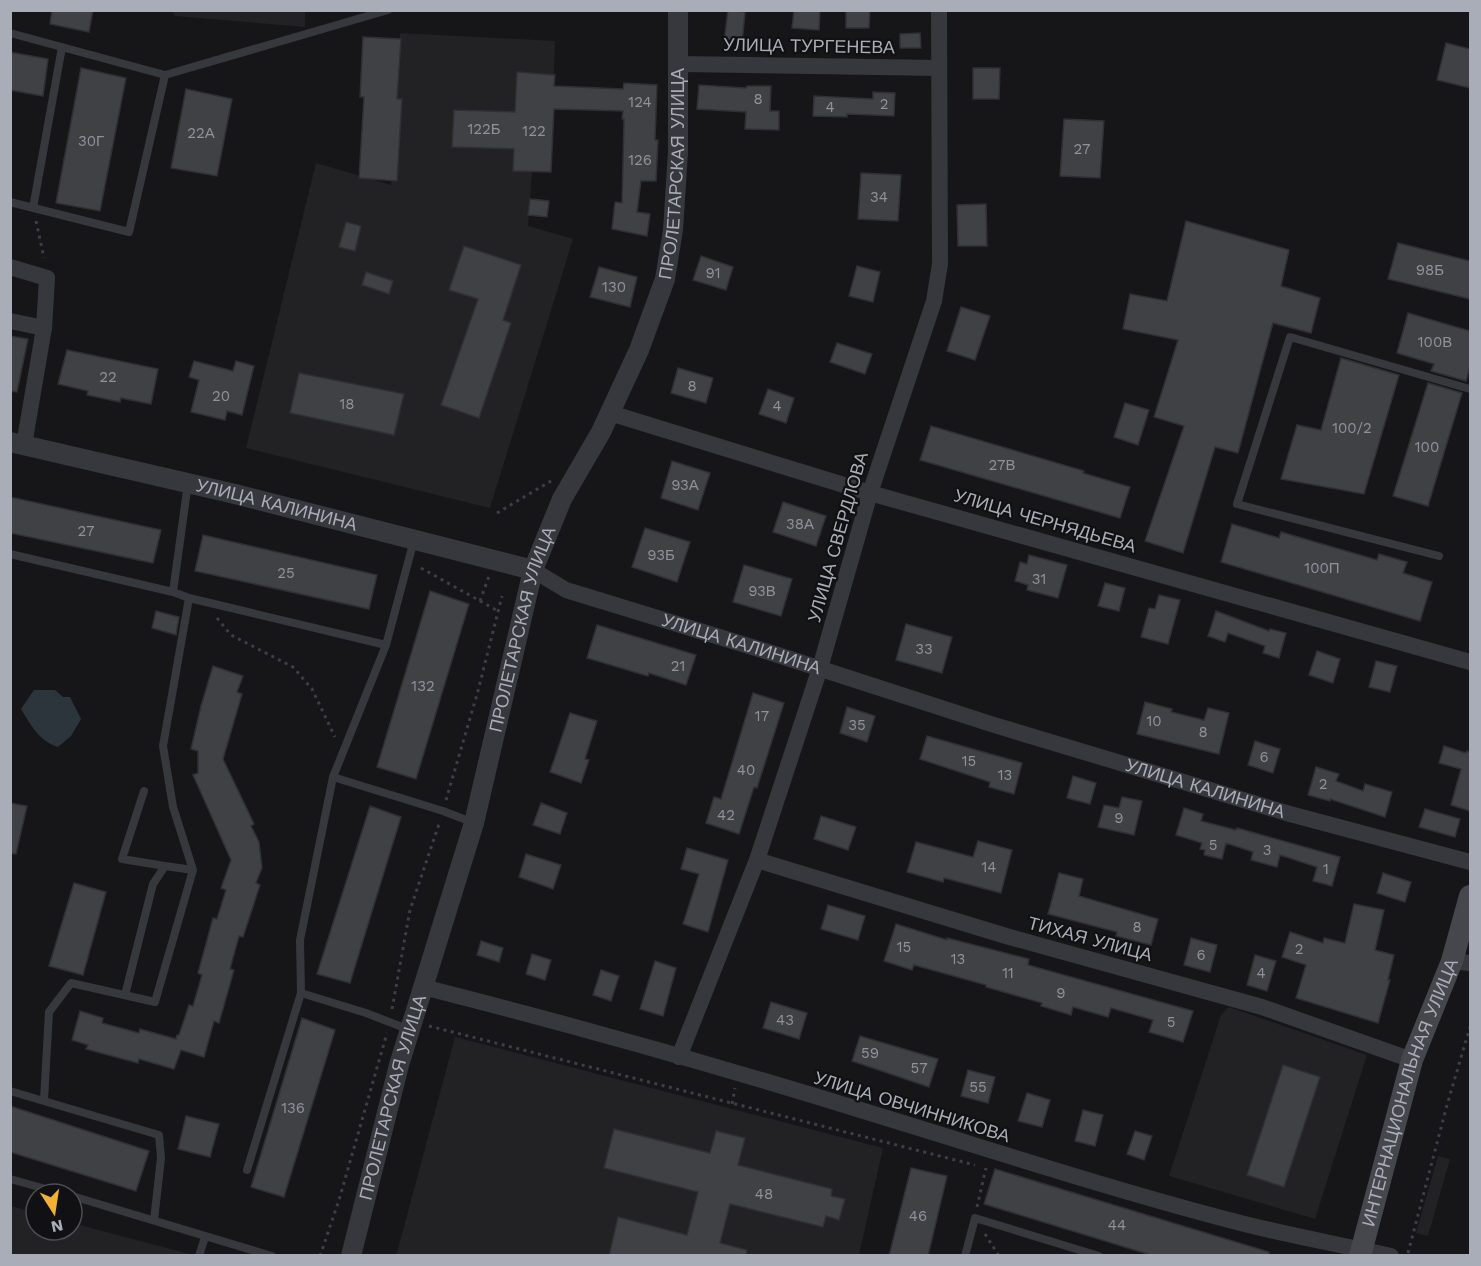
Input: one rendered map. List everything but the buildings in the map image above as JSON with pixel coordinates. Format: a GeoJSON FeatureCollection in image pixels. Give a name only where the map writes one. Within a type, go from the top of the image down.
{"type":"FeatureCollection","features":[{"type":"Feature","properties":{"kind":"main road","name":"ИНТЕРНАЦИОНАЛЬНАЯ УЛИЦА"},"geometry":{"type":"LineString","coordinates":[[1360,1252],[1412,1060],[1461,962],[1470,896]]}},
{"type":"Feature","properties":{"kind":"street","name":"ПРОЛЕТАРСКАЯ УЛИЦА"},"geometry":{"type":"LineString","coordinates":[[351,1256],[399,1065],[418,1028],[423,987],[474,823],[533,570],[562,499],[601,432],[639,350],[665,279],[674,219],[678,152],[678,10]]}},
{"type":"Feature","properties":{"kind":"street","name":"УЛИЦА СВЕРДЛОВА"},"geometry":{"type":"LineString","coordinates":[[679,1057],[757,860],[820,668],[870,493],[938,283],[940,264],[939,10]]}},
{"type":"Feature","properties":{"kind":"street","name":"УЛИЦА ТУРГЕНЕВА"},"geometry":{"type":"LineString","coordinates":[[679,64],[939,68]]}},
{"type":"Feature","properties":{"kind":"street"},"geometry":{"type":"LineString","coordinates":[[10,267],[47,278],[44,328],[17,444]]}},
{"type":"Feature","properties":{"kind":"street"},"geometry":{"type":"LineString","coordinates":[[10,321],[44,328]]}},
{"type":"Feature","properties":{"kind":"street","name":"УЛИЦА ЧЕРНЯДЬЕВА"},"geometry":{"type":"LineString","coordinates":[[610,413],[870,493],[1470,662]]}},
{"type":"Feature","properties":{"kind":"street","name":"УЛИЦА КАЛИНИНА"},"geometry":{"type":"LineString","coordinates":[[17,444],[188,483],[533,570],[566,590],[1003,727],[1290,814],[1470,862]]}},
{"type":"Feature","properties":{"kind":"street","name":"ТИХАЯ УЛИЦА"},"geometry":{"type":"LineString","coordinates":[[757,860],[1006,936],[1262,1007],[1412,1060]]}},
{"type":"Feature","properties":{"kind":"street","name":"УЛИЦА ОВЧИННИКОВА"},"geometry":{"type":"LineString","coordinates":[[423,987],[547,1018],[880,1116],[1065,1175],[1236,1222],[1360,1252],[1392,1256]]}},
{"type":"Feature","properties":{"kind":"lane"},"geometry":{"type":"LineString","coordinates":[[10,33],[165,75],[388,10]]}},
{"type":"Feature","properties":{"kind":"lane"},"geometry":{"type":"LineString","coordinates":[[33,208],[62,47]]}},
{"type":"Feature","properties":{"kind":"lane"},"geometry":{"type":"LineString","coordinates":[[10,202],[129,232],[165,75]]}},
{"type":"Feature","properties":{"kind":"lane"},"geometry":{"type":"LineString","coordinates":[[1439,556],[1237,504],[1290,338],[1470,389]]}},
{"type":"Feature","properties":{"kind":"lane"},"geometry":{"type":"LineString","coordinates":[[173,592],[188,483]]}},
{"type":"Feature","properties":{"kind":"lane"},"geometry":{"type":"LineString","coordinates":[[247,1170],[301,993],[300,940],[333,777],[386,645],[414,540]]}},
{"type":"Feature","properties":{"kind":"lane"},"geometry":{"type":"LineString","coordinates":[[10,554],[386,645]]}},
{"type":"Feature","properties":{"kind":"lane"},"geometry":{"type":"LineString","coordinates":[[44,1100],[49,1012],[71,983],[155,1002],[193,870],[173,807],[163,746],[189,598]]}},
{"type":"Feature","properties":{"kind":"lane"},"geometry":{"type":"LineString","coordinates":[[333,777],[474,823]]}},
{"type":"Feature","properties":{"kind":"lane"},"geometry":{"type":"LineString","coordinates":[[144,791],[122,859],[193,870]]}},
{"type":"Feature","properties":{"kind":"lane"},"geometry":{"type":"LineString","coordinates":[[124,995],[153,884],[165,866]]}},
{"type":"Feature","properties":{"kind":"lane"},"geometry":{"type":"LineString","coordinates":[[301,993],[389,1022],[418,1028]]}},
{"type":"Feature","properties":{"kind":"lane"},"geometry":{"type":"LineString","coordinates":[[10,1091],[159,1135],[161,1158],[154,1220]]}},
{"type":"Feature","properties":{"kind":"lane"},"geometry":{"type":"LineString","coordinates":[[84,1200],[272,1256]]}},
{"type":"Feature","properties":{"kind":"lane"},"geometry":{"type":"LineString","coordinates":[[964,1256],[975,1218],[1099,1256]]}},
{"type":"Feature","properties":{"kind":"lane"},"geometry":{"type":"LineString","coordinates":[[199,1256],[205,1237]]}},
{"type":"Feature","properties":{"kind":"path"},"geometry":{"type":"LineString","coordinates":[[33,208],[47,278]]}},
{"type":"Feature","properties":{"kind":"path"},"geometry":{"type":"LineString","coordinates":[[497,513],[554,479]]}},
{"type":"Feature","properties":{"kind":"path"},"geometry":{"type":"LineString","coordinates":[[409,561],[498,611]]}},
{"type":"Feature","properties":{"kind":"path"},"geometry":{"type":"LineString","coordinates":[[480,601],[495,561]]}},
{"type":"Feature","properties":{"kind":"path"},"geometry":{"type":"LineString","coordinates":[[320,1256],[339,1200],[389,1022],[410,910],[443,811],[478,691],[502,596]]}},
{"type":"Feature","properties":{"kind":"path"},"geometry":{"type":"LineString","coordinates":[[204,602],[231,635],[293,667],[312,690],[343,752]]}},
{"type":"Feature","properties":{"kind":"path"},"geometry":{"type":"LineString","coordinates":[[1407,1256],[1470,1027]]}},
{"type":"Feature","properties":{"kind":"path"},"geometry":{"type":"LineString","coordinates":[[418,1028],[975,1165]]}},
{"type":"Feature","properties":{"kind":"path"},"geometry":{"type":"LineString","coordinates":[[986,1168],[990,1160]]}},
{"type":"Feature","properties":{"kind":"shaded area"},"geometry":{"type":"Polygon","coordinates":[[[172,11],[305,11],[305,27],[175,16],[172,11]]]}},
{"type":"Feature","properties":{"kind":"shaded area"},"geometry":{"type":"Polygon","coordinates":[[[400,33],[555,41],[551,172],[532,172],[528,226],[573,239],[490,508],[246,448],[316,163],[391,185],[400,33]]]}},
{"type":"Feature","properties":{"kind":"shaded area"},"geometry":{"type":"Polygon","coordinates":[[[34,690],[55,690],[63,697],[70,697],[81,719],[71,736],[58,747],[41,737],[21,709],[34,690]]]}},
{"type":"Feature","properties":{"kind":"shaded area"},"geometry":{"type":"Polygon","coordinates":[[[1229,1007],[1367,1055],[1315,1219],[1169,1176],[1221,1015],[1229,1007]]]}},
{"type":"Feature","properties":{"kind":"shaded area"},"geometry":{"type":"Polygon","coordinates":[[[455,1037],[883,1148],[859,1255],[396,1256],[455,1037]]]}},
{"type":"Feature","properties":{"kind":"shaded area"},"geometry":{"type":"Polygon","coordinates":[[[1438,1156],[1450,1159],[1428,1236],[1416,1233],[1438,1156]]]}},
{"type":"Feature","properties":{"kind":"shaded area"},"geometry":{"type":"Polygon","coordinates":[[[11,1206],[24,1210],[24,1242],[84,1242],[84,1226],[193,1255],[11,1255],[11,1206]]]}}]}
